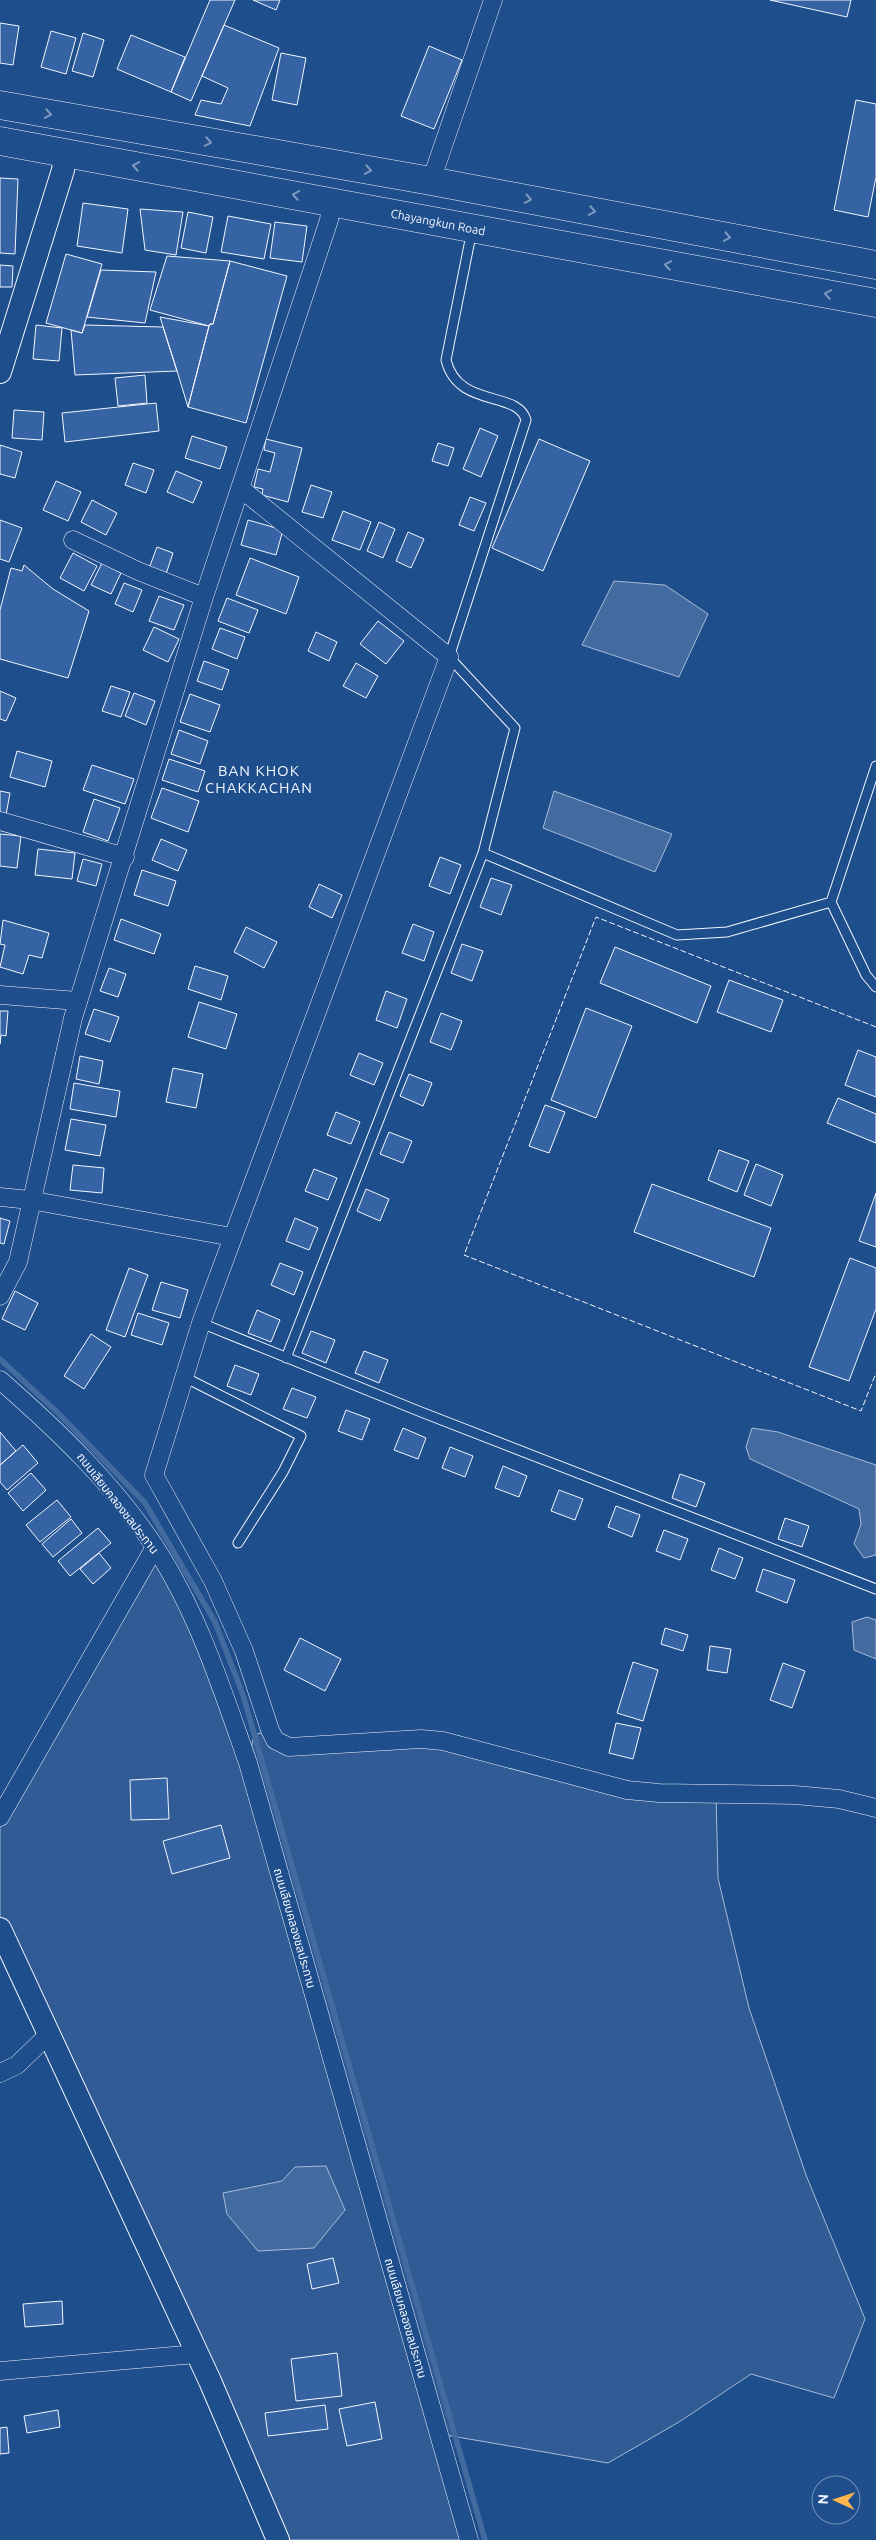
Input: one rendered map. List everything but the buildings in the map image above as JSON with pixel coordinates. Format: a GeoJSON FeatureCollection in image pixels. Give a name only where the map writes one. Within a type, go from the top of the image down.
{"type":"FeatureCollection","features":[{"type":"Feature","properties":{"kind":"highway"},"geometry":{"type":"LineString","coordinates":[[0,105],[431,181],[876,264]]}},
{"type":"Feature","properties":{"kind":"highway","name":"Chayangkun Road"},"geometry":{"type":"LineString","coordinates":[[0,141],[876,302]]}},
{"type":"Feature","properties":{"kind":"street"},"geometry":{"type":"LineString","coordinates":[[431,181],[493,0]]}},
{"type":"Feature","properties":{"kind":"street"},"geometry":{"type":"LineString","coordinates":[[0,372],[63,170],[65,153]]}},
{"type":"Feature","properties":{"kind":"street"},"geometry":{"type":"LineString","coordinates":[[0,1296],[18,1262],[30,1200],[78,1001],[204,597],[329,220],[331,202]]}},
{"type":"Feature","properties":{"kind":"street"},"geometry":{"type":"LineString","coordinates":[[240,488],[449,657],[232,1237],[201,1323],[154,1475],[214,1581],[244,1650],[270,1730],[275,1740],[281,1744],[300,1747],[421,1738],[443,1741],[626,1790],[660,1793],[839,1798],[876,1808]]}},
{"type":"Feature","properties":{"kind":"street"},"geometry":{"type":"LineString","coordinates":[[73,540],[138,571],[204,597]]}},
{"type":"Feature","properties":{"kind":"street"},"geometry":{"type":"LineString","coordinates":[[0,821],[124,857]]}},
{"type":"Feature","properties":{"kind":"street"},"geometry":{"type":"LineString","coordinates":[[0,995],[78,1001]]}},
{"type":"Feature","properties":{"kind":"street"},"geometry":{"type":"LineString","coordinates":[[0,1197],[30,1200],[232,1237]]}},
{"type":"Feature","properties":{"kind":"street","name":"ถนนเลียบคลองชลประทาน"},"geometry":{"type":"LineString","coordinates":[[0,1380],[77,1450],[155,1547],[193,1617],[212,1658],[248,1763],[469,2540]]}},
{"type":"Feature","properties":{"kind":"street"},"geometry":{"type":"LineString","coordinates":[[0,1817],[155,1547]]}},
{"type":"Feature","properties":{"kind":"street"},"geometry":{"type":"LineString","coordinates":[[0,1929],[210,2381],[278,2540]]}},
{"type":"Feature","properties":{"kind":"street"},"geometry":{"type":"LineString","coordinates":[[0,2073],[17,2065],[48,2035]]}},
{"type":"Feature","properties":{"kind":"street"},"geometry":{"type":"LineString","coordinates":[[0,2371],[196,2354]]}},
{"type":"Feature","properties":{"kind":"lane"},"geometry":{"type":"LineString","coordinates":[[286,1358],[483,853],[515,728],[449,657],[526,420],[524,413],[517,408],[464,389],[451,376],[448,369],[446,360],[472,228]]}},
{"type":"Feature","properties":{"kind":"lane"},"geometry":{"type":"LineString","coordinates":[[876,766],[831,902],[866,975],[876,987]]}},
{"type":"Feature","properties":{"kind":"lane"},"geometry":{"type":"LineString","coordinates":[[483,853],[639,921],[677,935],[727,932],[831,902]]}},
{"type":"Feature","properties":{"kind":"lane"},"geometry":{"type":"LineString","coordinates":[[201,1323],[876,1589]]}},
{"type":"Feature","properties":{"kind":"lane"},"geometry":{"type":"LineString","coordinates":[[184,1377],[301,1436],[283,1472],[238,1543]]}},
{"type":"Feature","properties":{"kind":"shaded area"},"geometry":{"type":"Polygon","coordinates":[[[614,581],[665,585],[708,614],[679,677],[582,645],[614,581]]]}},
{"type":"Feature","properties":{"kind":"shaded area"},"geometry":{"type":"Polygon","coordinates":[[[554,791],[672,834],[655,872],[543,828],[554,791]]]}},
{"type":"Feature","properties":{"kind":"shaded area"},"geometry":{"type":"Polygon","coordinates":[[[752,1428],[778,1432],[876,1465],[876,1555],[864,1558],[854,1544],[861,1524],[859,1509],[750,1459],[746,1447],[752,1428]]]}},
{"type":"Feature","properties":{"kind":"shaded area"},"geometry":{"type":"Polygon","coordinates":[[[155,1547],[248,1762],[254,1735],[270,1730],[275,1740],[396,1738],[565,1772],[716,1794],[718,1878],[749,2008],[806,2175],[865,2319],[834,2398],[751,2374],[679,2422],[608,2463],[440,2434],[469,2540],[278,2540],[0,1929],[0,1817],[155,1547]]]}},
{"type":"Feature","properties":{"kind":"shaded area"},"geometry":{"type":"Polygon","coordinates":[[[867,1617],[876,1620],[876,1659],[854,1650],[852,1622],[867,1617]]]}},
{"type":"Feature","properties":{"kind":"shaded area"},"geometry":{"type":"Polygon","coordinates":[[[326,2166],[345,2210],[314,2248],[258,2251],[227,2214],[223,2193],[282,2181],[295,2167],[326,2166]]]}},
{"type":"Feature","properties":{"kind":"waterway"},"geometry":{"type":"LineString","coordinates":[[0,1359],[59,1414],[145,1503],[215,1622],[243,1695],[485,2540]]}},
{"type":"Feature","properties":{"kind":"fence"},"geometry":{"type":"LineString","coordinates":[[876,1027],[596,917],[464,1255],[861,1411],[876,1373]]}},
{"type":"Feature","properties":{"kind":"district","name":"BAN KHOK CHAKKACHAN"},"geometry":{"type":"Point","coordinates":[259,778]}}]}
